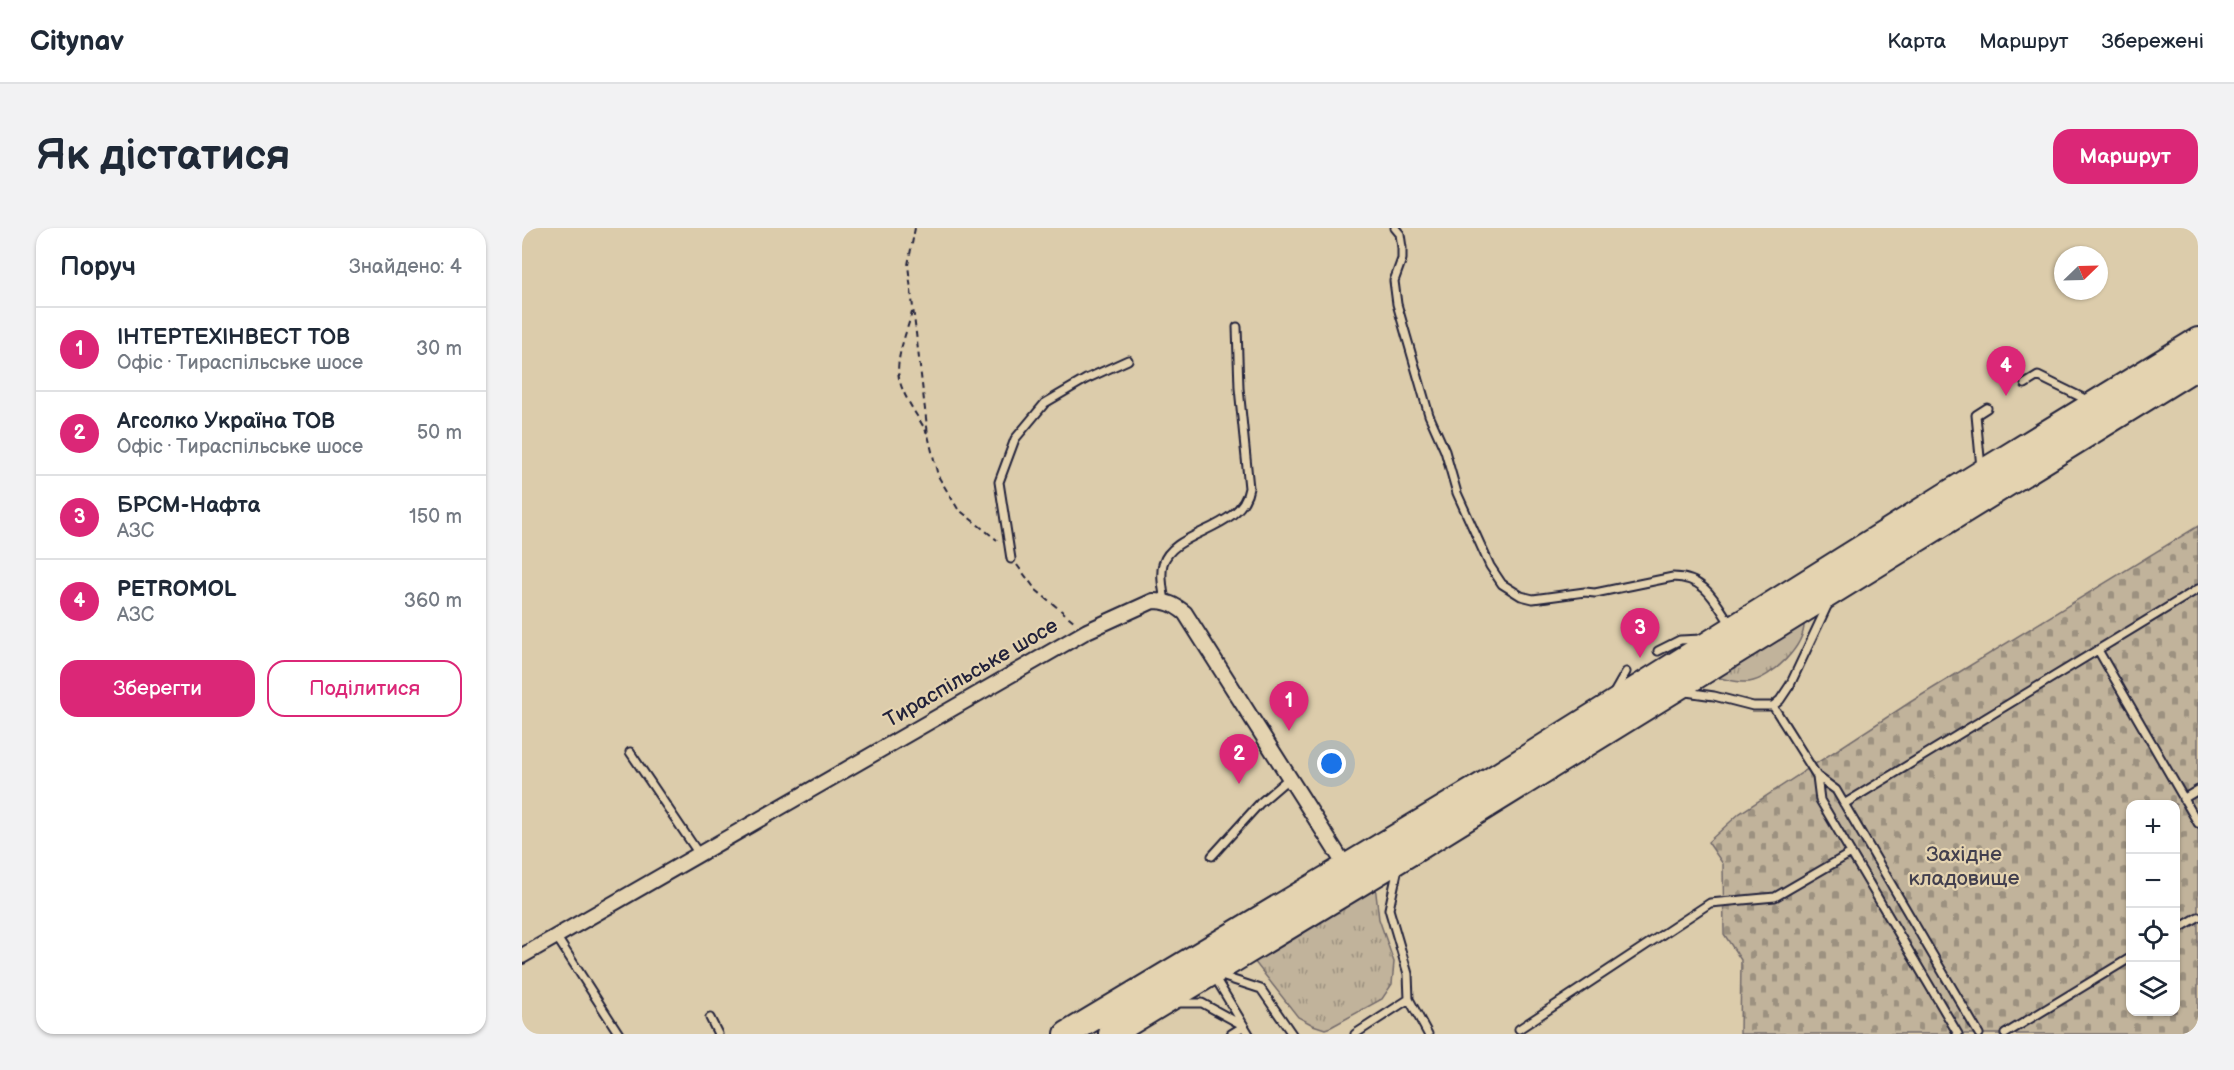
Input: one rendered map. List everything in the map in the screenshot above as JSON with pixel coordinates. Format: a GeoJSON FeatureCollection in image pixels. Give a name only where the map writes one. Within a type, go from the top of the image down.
{"type":"FeatureCollection","features":[{"type":"Feature","properties":{"kind":"highway"},"geometry":{"type":"LineString","coordinates":[[1067,1034],[1607,708],[2198,340]]}},
{"type":"Feature","properties":{"kind":"highway"},"geometry":{"type":"LineString","coordinates":[[1111,1034],[1400,860],[2198,366]]}},
{"type":"Feature","properties":{"kind":"street","name":"Тираспільське шосе"},"geometry":{"type":"LineString","coordinates":[[522,956],[1086,631],[1153,601],[1165,601]]}},
{"type":"Feature","properties":{"kind":"street"},"geometry":{"type":"LineString","coordinates":[[1165,601],[1185,613],[1346,867]]}},
{"type":"Feature","properties":{"kind":"lane"},"geometry":{"type":"LineString","coordinates":[[1395,228],[1400,234],[1402,248],[1402,259],[1394,281],[1397,304],[1430,415],[1445,451],[1457,493],[1490,566],[1502,584],[1521,596],[1533,598],[1585,592],[1595,593],[1673,577],[1692,579],[1710,594],[1726,633],[1680,640],[1658,651]]}},
{"type":"Feature","properties":{"kind":"lane"},"geometry":{"type":"LineString","coordinates":[[1165,601],[1162,567],[1170,552],[1237,512],[1248,497],[1239,388],[1237,327]]}},
{"type":"Feature","properties":{"kind":"lane"},"geometry":{"type":"LineString","coordinates":[[1011,559],[999,482],[1015,439],[1045,403],[1128,360]]}},
{"type":"Feature","properties":{"kind":"lane"},"geometry":{"type":"LineString","coordinates":[[2025,384],[2038,376],[2095,404]]}},
{"type":"Feature","properties":{"kind":"lane"},"geometry":{"type":"LineString","coordinates":[[1981,473],[1976,415],[1987,408]]}},
{"type":"Feature","properties":{"kind":"lane"},"geometry":{"type":"LineString","coordinates":[[1844,804],[2198,589]]}},
{"type":"Feature","properties":{"kind":"lane"},"geometry":{"type":"LineString","coordinates":[[1674,690],[1714,696],[1753,706],[1773,706],[1790,685],[1835,590]]}},
{"type":"Feature","properties":{"kind":"lane"},"geometry":{"type":"LineString","coordinates":[[2098,650],[2198,823]]}},
{"type":"Feature","properties":{"kind":"lane"},"geometry":{"type":"LineString","coordinates":[[1607,708],[1626,672]]}},
{"type":"Feature","properties":{"kind":"lane"},"geometry":{"type":"LineString","coordinates":[[1773,706],[1817,776],[1836,790],[1979,1034]]}},
{"type":"Feature","properties":{"kind":"lane"},"geometry":{"type":"LineString","coordinates":[[630,752],[699,854]]}},
{"type":"Feature","properties":{"kind":"lane"},"geometry":{"type":"LineString","coordinates":[[1817,776],[1820,800],[1958,1034]]}},
{"type":"Feature","properties":{"kind":"lane"},"geometry":{"type":"LineString","coordinates":[[1212,856],[1260,803],[1289,778]]}},
{"type":"Feature","properties":{"kind":"lane"},"geometry":{"type":"LineString","coordinates":[[2183,799],[2198,790]]}},
{"type":"Feature","properties":{"kind":"lane"},"geometry":{"type":"LineString","coordinates":[[1520,1029],[1710,903],[1775,897],[1851,853]]}},
{"type":"Feature","properties":{"kind":"lane"},"geometry":{"type":"LineString","coordinates":[[1400,860],[1389,909],[1408,974],[1408,999],[1428,1034]]}},
{"type":"Feature","properties":{"kind":"lane"},"geometry":{"type":"LineString","coordinates":[[2180,927],[2198,917]]}},
{"type":"Feature","properties":{"kind":"lane"},"geometry":{"type":"LineString","coordinates":[[556,936],[619,1034]]}},
{"type":"Feature","properties":{"kind":"lane"},"geometry":{"type":"LineString","coordinates":[[2005,1034],[2126,960]]}},
{"type":"Feature","properties":{"kind":"lane"},"geometry":{"type":"LineString","coordinates":[[1213,974],[1249,1034]]}},
{"type":"Feature","properties":{"kind":"lane"},"geometry":{"type":"LineString","coordinates":[[1213,974],[1261,989],[1292,1034]]}},
{"type":"Feature","properties":{"kind":"lane"},"geometry":{"type":"LineString","coordinates":[[1355,1034],[1408,999]]}},
{"type":"Feature","properties":{"kind":"lane"},"geometry":{"type":"LineString","coordinates":[[1163,1003],[1202,1004],[1244,1026]]}},
{"type":"Feature","properties":{"kind":"lane"},"geometry":{"type":"LineString","coordinates":[[710,1018],[718,1034]]}},
{"type":"Feature","properties":{"kind":"lane"},"geometry":{"type":"LineString","coordinates":[[1232,1034],[1244,1026]]}},
{"type":"Feature","properties":{"kind":"path"},"geometry":{"type":"LineString","coordinates":[[915,228],[908,265],[912,310],[928,435],[939,476],[958,508],[998,541],[1036,590],[1086,631]]}},
{"type":"Feature","properties":{"kind":"path"},"geometry":{"type":"LineString","coordinates":[[912,310],[900,360],[899,377],[928,435]]}},
{"type":"Feature","properties":{"kind":"green space","name":"Західне кладовище"},"geometry":{"type":"Polygon","coordinates":[[[2198,526],[2198,1034],[1740,1034],[1741,960],[1724,934],[1723,864],[1708,842],[1740,813],[1912,701],[2198,526]]]}},
{"type":"Feature","properties":{"kind":"green space"},"geometry":{"type":"Polygon","coordinates":[[[1804,621],[1803,631],[1794,650],[1768,674],[1749,682],[1715,677],[1804,621]]]}},
{"type":"Feature","properties":{"kind":"green space"},"geometry":{"type":"Polygon","coordinates":[[[1375,885],[1379,919],[1394,962],[1392,984],[1382,999],[1331,1027],[1325,1029],[1313,1025],[1298,1017],[1254,961],[1375,885]]]}},
{"type":"Feature","properties":{"kind":"place","name":"PETROMOL"},"geometry":{"type":"Point","coordinates":[2006,396]}},
{"type":"Feature","properties":{"kind":"place","name":"БРСМ-Нафта"},"geometry":{"type":"Point","coordinates":[1640,658]}},
{"type":"Feature","properties":{"kind":"place","name":"ІНТЕРТЕХІНВЕСТ ТОВ"},"geometry":{"type":"Point","coordinates":[1289,731]}},
{"type":"Feature","properties":{"kind":"place","name":"Агсолко Україна ТОВ"},"geometry":{"type":"Point","coordinates":[1239,784]}}]}
